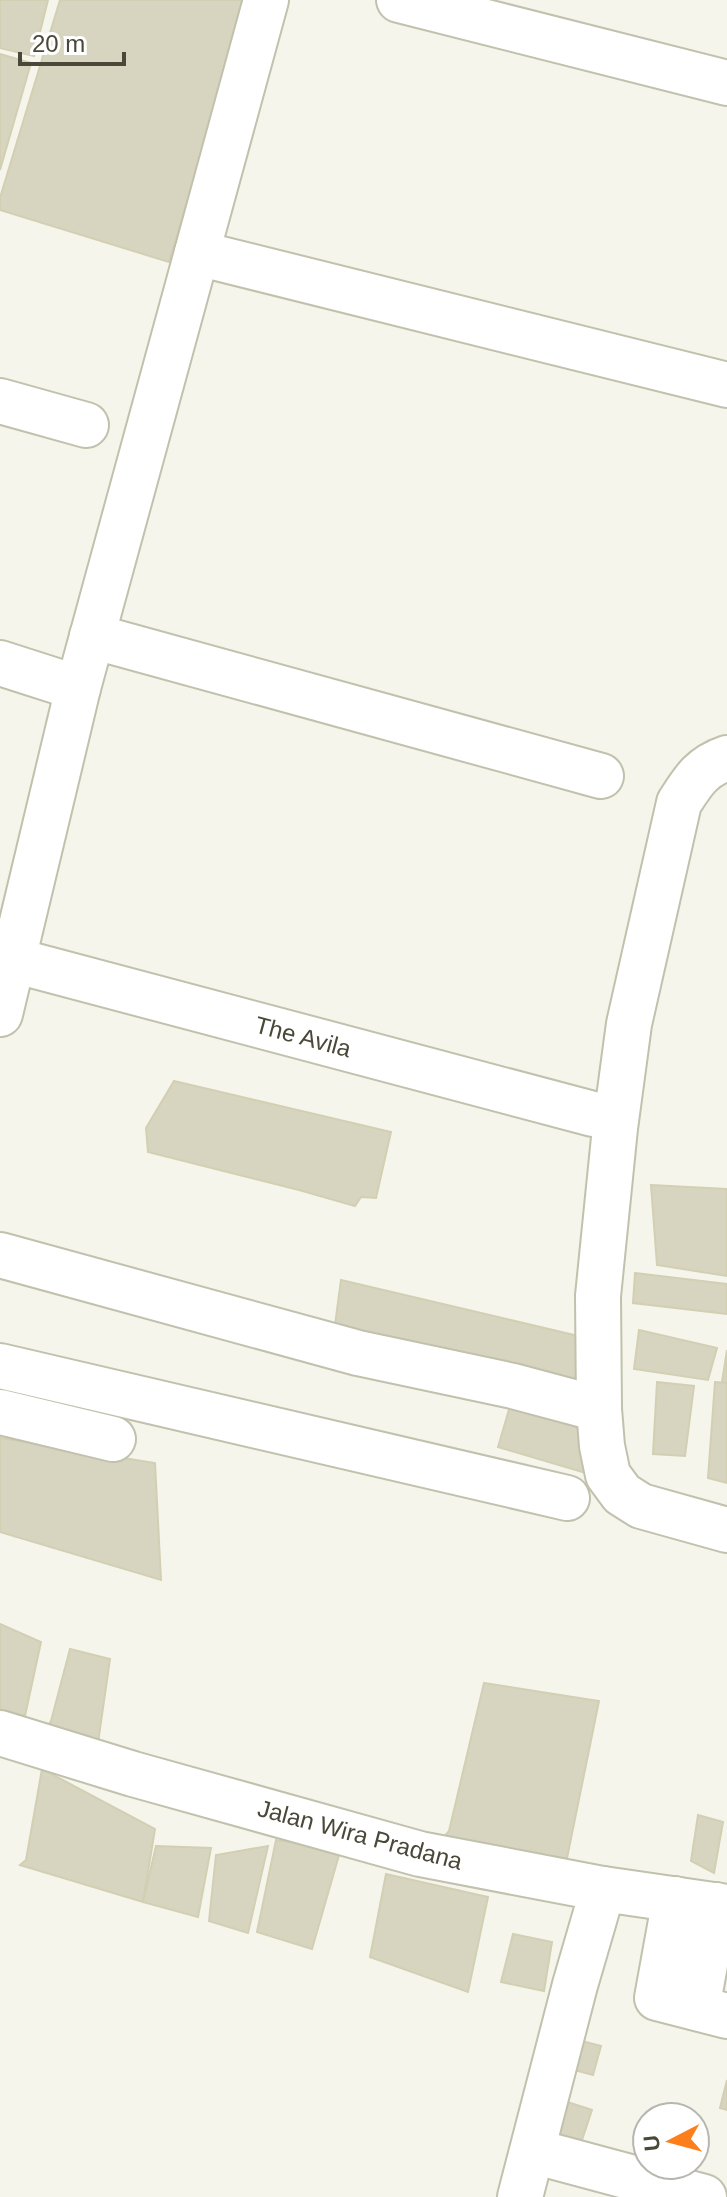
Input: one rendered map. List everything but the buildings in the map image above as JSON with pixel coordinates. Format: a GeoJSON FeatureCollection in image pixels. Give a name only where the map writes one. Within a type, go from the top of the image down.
{"type":"FeatureCollection","features":[{"type":"Feature","properties":{"kind":"street"},"geometry":{"type":"LineString","coordinates":[[0,1014],[78,688],[266,0]]}},
{"type":"Feature","properties":{"kind":"street"},"geometry":{"type":"LineString","coordinates":[[399,0],[727,83]]}},
{"type":"Feature","properties":{"kind":"street"},"geometry":{"type":"LineString","coordinates":[[197,253],[727,385]]}},
{"type":"Feature","properties":{"kind":"street"},"geometry":{"type":"LineString","coordinates":[[0,401],[86,425]]}},
{"type":"Feature","properties":{"kind":"street"},"geometry":{"type":"LineString","coordinates":[[92,636],[601,776]]}},
{"type":"Feature","properties":{"kind":"street"},"geometry":{"type":"LineString","coordinates":[[0,663],[78,688]]}},
{"type":"Feature","properties":{"kind":"street"},"geometry":{"type":"LineString","coordinates":[[727,758],[710,764],[694,779],[679,803],[629,1024],[598,1296],[599,1409],[608,1475],[622,1494],[641,1506],[727,1530]]}},
{"type":"Feature","properties":{"kind":"street","name":"The Avila"},"geometry":{"type":"LineString","coordinates":[[13,960],[593,1114]]}},
{"type":"Feature","properties":{"kind":"street"},"geometry":{"type":"LineString","coordinates":[[0,1255],[358,1353],[513,1386],[599,1409]]}},
{"type":"Feature","properties":{"kind":"street"},"geometry":{"type":"LineString","coordinates":[[0,1366],[567,1498]]}},
{"type":"Feature","properties":{"kind":"street"},"geometry":{"type":"LineString","coordinates":[[0,1412],[113,1439]]}},
{"type":"Feature","properties":{"kind":"street","name":"Jalan Wira Pradana"},"geometry":{"type":"LineString","coordinates":[[0,1733],[133,1774],[420,1854],[603,1889],[706,1904]]}},
{"type":"Feature","properties":{"kind":"street"},"geometry":{"type":"LineString","coordinates":[[520,2197],[603,1889]]}},
{"type":"Feature","properties":{"kind":"street"},"geometry":{"type":"LineString","coordinates":[[694,2007],[706,1904]]}},
{"type":"Feature","properties":{"kind":"street"},"geometry":{"type":"LineString","coordinates":[[533,2151],[704,2197]]}}]}
